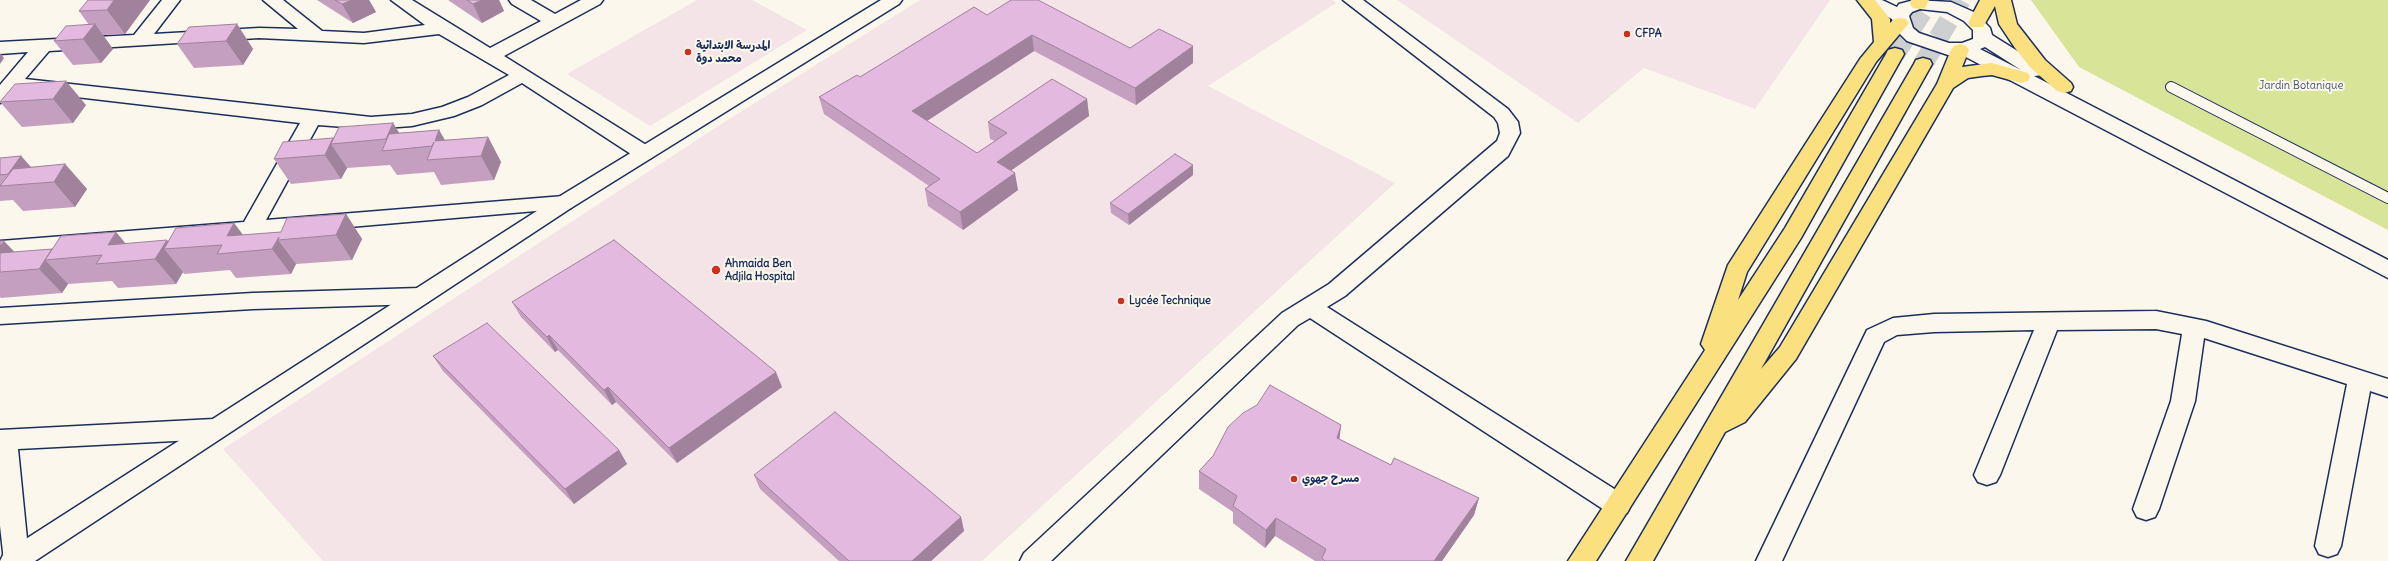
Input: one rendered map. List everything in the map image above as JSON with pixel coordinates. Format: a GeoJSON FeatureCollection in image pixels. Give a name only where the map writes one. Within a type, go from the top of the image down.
{"type":"FeatureCollection","features":[{"type":"Feature","properties":{"kind":"highway"},"geometry":{"type":"LineString","coordinates":[[1868,0],[1881,20],[1889,49]]}},
{"type":"Feature","properties":{"kind":"highway"},"geometry":{"type":"LineString","coordinates":[[1980,30],[1989,0]]}},
{"type":"Feature","properties":{"kind":"highway"},"geometry":{"type":"LineString","coordinates":[[2002,0],[2008,24],[2021,44],[2038,64],[2064,87]]}},
{"type":"Feature","properties":{"kind":"highway"},"geometry":{"type":"LineString","coordinates":[[1582,561],[1793,234],[1889,49],[1908,8]]}},
{"type":"Feature","properties":{"kind":"highway"},"geometry":{"type":"LineString","coordinates":[[1714,429],[1736,415],[1788,353],[1946,84],[1962,49]]}},
{"type":"Feature","properties":{"kind":"highway"},"geometry":{"type":"LineString","coordinates":[[1639,561],[1923,64]]}},
{"type":"Feature","properties":{"kind":"highway"},"geometry":{"type":"LineString","coordinates":[[1946,84],[1963,73],[1992,69],[2021,77]]}},
{"type":"Feature","properties":{"kind":"street"},"geometry":{"type":"LineString","coordinates":[[140,39],[171,0]]}},
{"type":"Feature","properties":{"kind":"street"},"geometry":{"type":"LineString","coordinates":[[272,0],[319,37]]}},
{"type":"Feature","properties":{"kind":"street"},"geometry":{"type":"LineString","coordinates":[[400,0],[442,28],[523,75],[644,153]]}},
{"type":"Feature","properties":{"kind":"street"},"geometry":{"type":"LineString","coordinates":[[518,0],[554,22]]}},
{"type":"Feature","properties":{"kind":"street"},"geometry":{"type":"LineString","coordinates":[[490,56],[594,0]]}},
{"type":"Feature","properties":{"kind":"street"},"geometry":{"type":"LineString","coordinates":[[214,429],[2,440],[14,560],[564,203],[893,0]]}},
{"type":"Feature","properties":{"kind":"street"},"geometry":{"type":"LineString","coordinates":[[1033,561],[1290,319],[1337,290],[1501,151],[1507,142],[1510,133],[1508,122],[1501,113],[1352,0]]}},
{"type":"Feature","properties":{"kind":"street"},"geometry":{"type":"LineString","coordinates":[[1868,0],[1908,8],[1951,7],[1980,30],[2064,87],[2388,259]]}},
{"type":"Feature","properties":{"kind":"street"},"geometry":{"type":"LineString","coordinates":[[1908,8],[1905,30],[1923,42],[1948,49],[1962,49],[1977,45],[1980,30]]}},
{"type":"Feature","properties":{"kind":"street"},"geometry":{"type":"LineString","coordinates":[[74,43],[88,25]]}},
{"type":"Feature","properties":{"kind":"street"},"geometry":{"type":"LineString","coordinates":[[0,48],[258,33],[364,38],[442,28]]}},
{"type":"Feature","properties":{"kind":"street"},"geometry":{"type":"LineString","coordinates":[[6,90],[43,46]]}},
{"type":"Feature","properties":{"kind":"street"},"geometry":{"type":"LineString","coordinates":[[1962,49],[2021,77],[2388,270]]}},
{"type":"Feature","properties":{"kind":"street"},"geometry":{"type":"LineString","coordinates":[[6,90],[372,123],[412,120],[447,112],[475,101],[523,75]]}},
{"type":"Feature","properties":{"kind":"street"},"geometry":{"type":"LineString","coordinates":[[251,228],[312,118]]}},
{"type":"Feature","properties":{"kind":"street"},"geometry":{"type":"LineString","coordinates":[[0,249],[564,203]]}},
{"type":"Feature","properties":{"kind":"street"},"geometry":{"type":"LineString","coordinates":[[0,316],[253,301],[420,296]]}},
{"type":"Feature","properties":{"kind":"street"},"geometry":{"type":"LineString","coordinates":[[1310,307],[1618,505]]}},
{"type":"Feature","properties":{"kind":"street"},"geometry":{"type":"LineString","coordinates":[[1769,561],[1875,336],[1882,331],[1908,324],[2156,320],[2194,328],[2388,388]]}},
{"type":"Feature","properties":{"kind":"street"},"geometry":{"type":"LineString","coordinates":[[1987,474],[2049,322]]}},
{"type":"Feature","properties":{"kind":"street"},"geometry":{"type":"LineString","coordinates":[[2146,509],[2183,401],[2194,328]]}},
{"type":"Feature","properties":{"kind":"street"},"geometry":{"type":"LineString","coordinates":[[2328,546],[2360,379]]}},
{"type":"Feature","properties":{"kind":"lane"},"geometry":{"type":"LineString","coordinates":[[2171,87],[2388,198]]}},
{"type":"Feature","properties":{"kind":"shaded area","name":"المدرسة الابتدائية محمد دوة"},"geometry":{"type":"Polygon","coordinates":[[[697,0],[752,0],[807,30],[650,126],[567,74],[697,0]]]}},
{"type":"Feature","properties":{"kind":"shaded area","name":"Ahmaida Ben Adjila Hospital"},"geometry":{"type":"Polygon","coordinates":[[[920,0],[1332,0],[1336,3],[1208,86],[1395,183],[982,561],[323,561],[223,449],[726,121],[920,0]]]}},
{"type":"Feature","properties":{"kind":"shaded area","name":"CFPA"},"geometry":{"type":"Polygon","coordinates":[[[1397,0],[1830,0],[1755,109],[1644,68],[1578,123],[1397,0]]]}},
{"type":"Feature","properties":{"kind":"green space","name":"Jardin Botanique"},"geometry":{"type":"Polygon","coordinates":[[[2031,0],[2388,0],[2388,230],[2079,67],[2031,0]]]}},
{"type":"Feature","properties":{"kind":"building"},"geometry":{"type":"Polygon","coordinates":[[[88,0],[114,0],[107,10],[79,11],[88,0]]]}},
{"type":"Feature","properties":{"kind":"building"},"geometry":{"type":"Polygon","coordinates":[[[335,0],[352,0],[342,4],[335,0]]]}},
{"type":"Feature","properties":{"kind":"building"},"geometry":{"type":"Polygon","coordinates":[[[467,0],[482,0],[473,4],[467,0]]]}},
{"type":"Feature","properties":{"kind":"building"},"geometry":{"type":"Polygon","coordinates":[[[1011,0],[1038,0],[1130,48],[1159,29],[1193,46],[1135,88],[1032,35],[912,111],[977,153],[1007,133],[988,122],[1052,79],[1087,99],[997,162],[1015,173],[960,212],[925,189],[940,179],[819,97],[857,75],[860,77],[974,7],[987,15],[1011,0]]]}},
{"type":"Feature","properties":{"kind":"building"},"geometry":{"type":"Polygon","coordinates":[[[95,24],[83,39],[54,41],[66,26],[95,24]]]}},
{"type":"Feature","properties":{"kind":"building"},"geometry":{"type":"Polygon","coordinates":[[[237,24],[226,41],[177,44],[189,27],[237,24]]]}},
{"type":"Feature","properties":{"kind":"building"},"geometry":{"type":"Polygon","coordinates":[[[66,81],[53,99],[0,102],[15,84],[66,81]]]}},
{"type":"Feature","properties":{"kind":"building"},"geometry":{"type":"Polygon","coordinates":[[[393,123],[386,139],[331,144],[339,127],[393,123]]]}},
{"type":"Feature","properties":{"kind":"building"},"geometry":{"type":"Polygon","coordinates":[[[439,130],[435,141],[488,137],[481,156],[427,160],[434,142],[432,146],[382,151],[389,134],[439,130]]]}},
{"type":"Feature","properties":{"kind":"building"},"geometry":{"type":"Polygon","coordinates":[[[333,138],[325,155],[274,159],[283,142],[333,138]]]}},
{"type":"Feature","properties":{"kind":"building"},"geometry":{"type":"Polygon","coordinates":[[[1175,154],[1193,165],[1128,214],[1110,203],[1175,154]]]}},
{"type":"Feature","properties":{"kind":"building"},"geometry":{"type":"Polygon","coordinates":[[[21,156],[8,174],[0,175],[0,158],[21,156]]]}},
{"type":"Feature","properties":{"kind":"building"},"geometry":{"type":"Polygon","coordinates":[[[65,164],[54,182],[0,186],[13,169],[65,164]]]}},
{"type":"Feature","properties":{"kind":"building"},"geometry":{"type":"Polygon","coordinates":[[[346,214],[336,235],[278,240],[279,237],[272,249],[217,254],[222,245],[164,249],[176,228],[234,223],[227,236],[281,232],[287,218],[346,214]]]}},
{"type":"Feature","properties":{"kind":"building"},"geometry":{"type":"Polygon","coordinates":[[[116,232],[108,245],[167,240],[155,259],[96,264],[102,255],[45,260],[61,236],[116,232]]]}},
{"type":"Feature","properties":{"kind":"building"},"geometry":{"type":"Polygon","coordinates":[[[614,240],[776,372],[669,448],[608,387],[604,390],[549,335],[547,337],[512,302],[614,240]]]}},
{"type":"Feature","properties":{"kind":"building"},"geometry":{"type":"Polygon","coordinates":[[[52,249],[39,269],[0,272],[0,253],[52,249]]]}},
{"type":"Feature","properties":{"kind":"building"},"geometry":{"type":"Polygon","coordinates":[[[487,323],[619,450],[565,489],[433,356],[487,323]]]}},
{"type":"Feature","properties":{"kind":"building","name":"مسرح جهوي"},"geometry":{"type":"Polygon","coordinates":[[[1270,385],[1341,425],[1337,438],[1391,465],[1394,458],[1479,498],[1434,561],[1325,561],[1322,558],[1326,549],[1276,518],[1266,530],[1233,506],[1237,496],[1199,471],[1213,456],[1228,427],[1243,413],[1257,405],[1270,385]]]}},
{"type":"Feature","properties":{"kind":"building"},"geometry":{"type":"Polygon","coordinates":[[[835,412],[961,517],[912,561],[849,561],[754,475],[835,412]]]}},
{"type":"Feature","properties":{"kind":"tunnel"},"geometry":{"type":"LineString","coordinates":[[1895,54],[1930,0]]}},
{"type":"Feature","properties":{"kind":"tunnel"},"geometry":{"type":"LineString","coordinates":[[1923,64],[1961,0]]}},
{"type":"Feature","properties":{"kind":"place","name":"CFPA"},"geometry":{"type":"Point","coordinates":[1627,34]}},
{"type":"Feature","properties":{"kind":"place","name":"المدرسة الابتدائية محمد دوة"},"geometry":{"type":"Point","coordinates":[688,52]}},
{"type":"Feature","properties":{"kind":"place","name":"Ahmaida Ben Adjila Hospital"},"geometry":{"type":"Point","coordinates":[716,270]}},
{"type":"Feature","properties":{"kind":"place","name":"Lycée Technique"},"geometry":{"type":"Point","coordinates":[1121,301]}},
{"type":"Feature","properties":{"kind":"place","name":"مسرح جهوي"},"geometry":{"type":"Point","coordinates":[1294,479]}}]}
